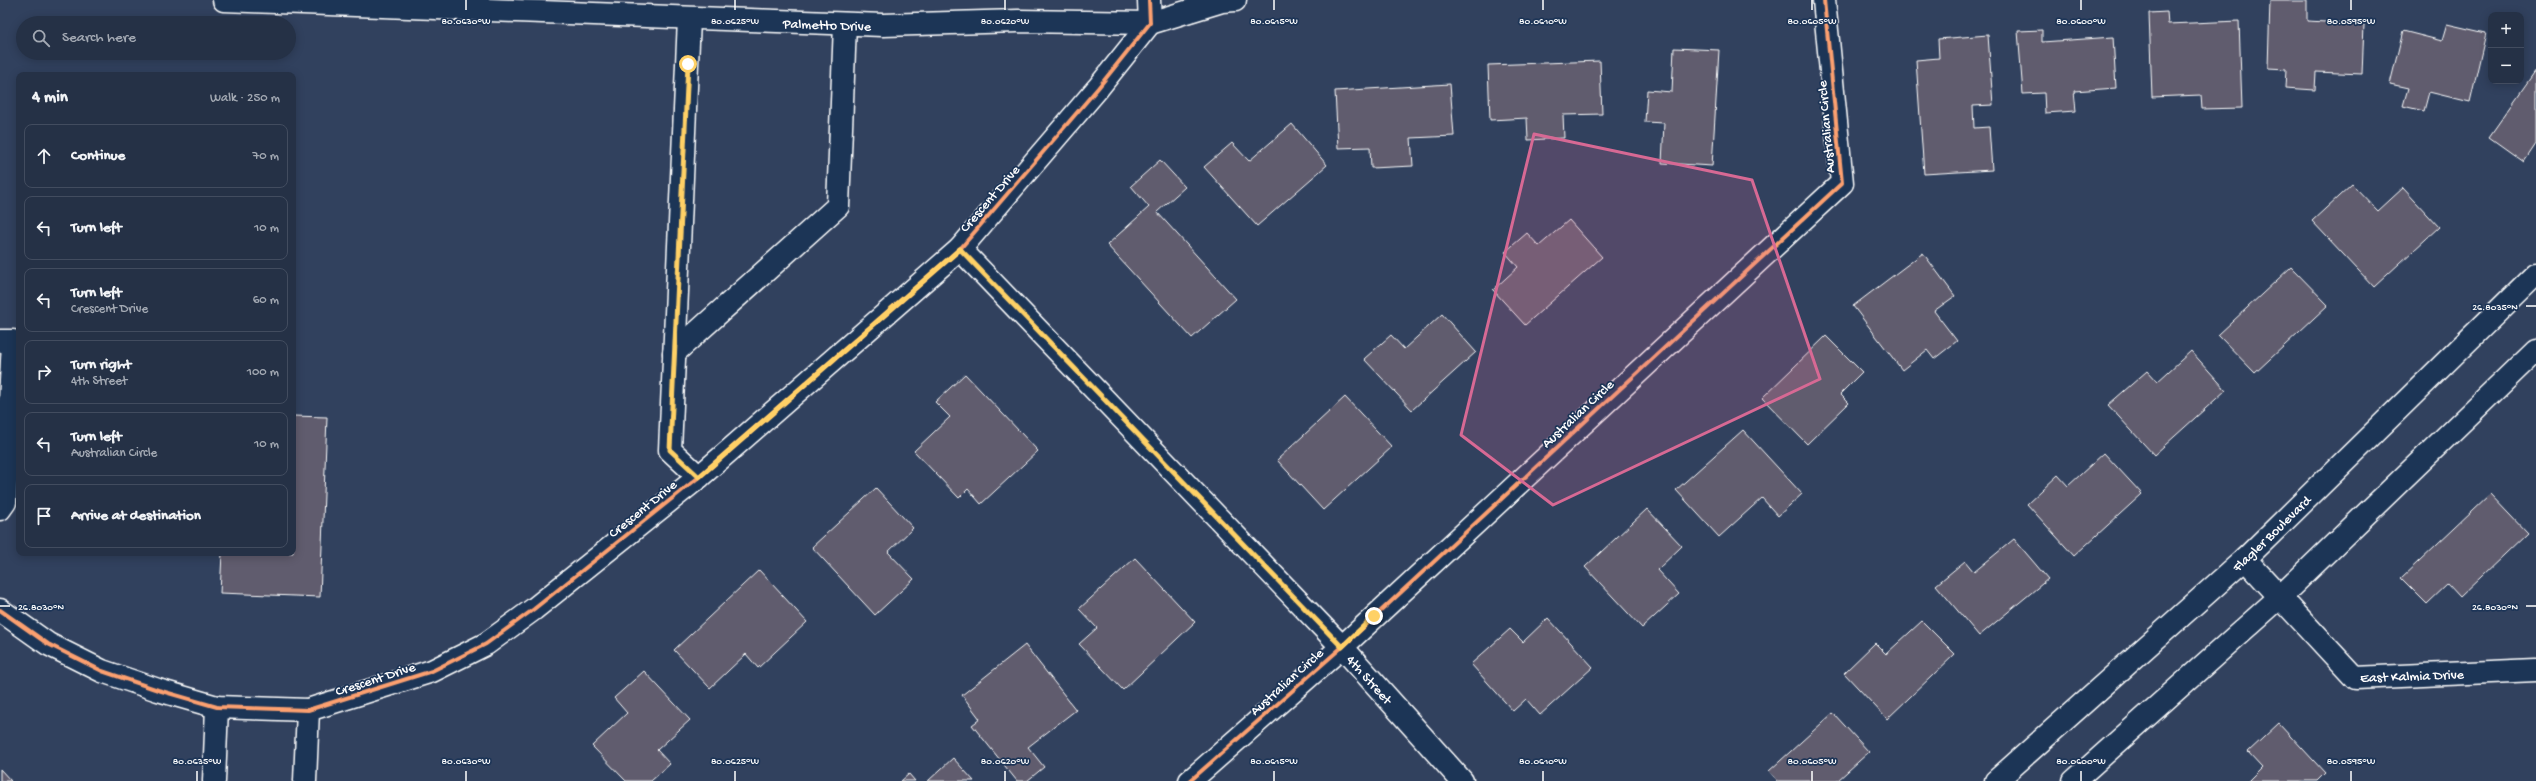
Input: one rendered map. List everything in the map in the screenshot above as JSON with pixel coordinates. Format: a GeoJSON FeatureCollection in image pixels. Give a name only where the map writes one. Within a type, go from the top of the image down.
{"type":"FeatureCollection","features":[{"type":"Feature","properties":{"kind":"street","name":"Palmetto Drive"},"geometry":{"type":"LineString","coordinates":[[224,0],[689,20],[940,25],[1018,21],[1150,23],[1222,2],[1235,0]]}},
{"type":"Feature","properties":{"kind":"street"},"geometry":{"type":"LineString","coordinates":[[1149,0],[1150,23]]}},
{"type":"Feature","properties":{"kind":"street","name":"Australian Circle"},"geometry":{"type":"LineString","coordinates":[[1190,781],[1342,647],[1842,183],[1824,0]]}},
{"type":"Feature","properties":{"kind":"street"},"geometry":{"type":"LineString","coordinates":[[689,20],[670,450],[699,477]]}},
{"type":"Feature","properties":{"kind":"street","name":"Crescent Drive"},"geometry":{"type":"LineString","coordinates":[[0,610],[48,644],[102,671],[158,690],[217,706],[308,710],[432,671],[486,644],[534,609],[699,477],[960,249],[1098,88],[1150,23]]}},
{"type":"Feature","properties":{"kind":"street"},"geometry":{"type":"LineString","coordinates":[[674,352],[838,206],[845,24]]}},
{"type":"Feature","properties":{"kind":"street","name":"4th Street"},"geometry":{"type":"LineString","coordinates":[[960,249],[1342,647],[1462,781]]}},
{"type":"Feature","properties":{"kind":"street","name":"Flagler Boulevard"},"geometry":{"type":"LineString","coordinates":[[1996,781],[2245,559],[2536,274]]}},
{"type":"Feature","properties":{"kind":"street"},"geometry":{"type":"LineString","coordinates":[[0,341],[13,340],[5,502],[0,510]]}},
{"type":"Feature","properties":{"kind":"street"},"geometry":{"type":"LineString","coordinates":[[2074,781],[2280,597],[2536,350]]}},
{"type":"Feature","properties":{"kind":"street","name":"East Kalmia Drive"},"geometry":{"type":"LineString","coordinates":[[2245,559],[2355,678],[2536,670]]}},
{"type":"Feature","properties":{"kind":"street"},"geometry":{"type":"LineString","coordinates":[[214,781],[217,706]]}},
{"type":"Feature","properties":{"kind":"street"},"geometry":{"type":"LineString","coordinates":[[305,781],[308,710]]}},
{"type":"Feature","properties":{"kind":"highlighted area"},"geometry":{"type":"Polygon","coordinates":[[[1534,134],[1752,180],[1820,379],[1553,505],[1461,435],[1534,134]]]}},
{"type":"Feature","properties":{"kind":"building"},"geometry":{"type":"Polygon","coordinates":[[[2270,0],[2307,0],[2307,21],[2364,24],[2362,74],[2316,72],[2315,90],[2285,88],[2286,69],[2268,68],[2270,0]]]}},
{"type":"Feature","properties":{"kind":"building"},"geometry":{"type":"Polygon","coordinates":[[[2167,12],[2168,24],[2239,21],[2242,108],[2202,109],[2201,95],[2152,97],[2149,13],[2167,12]]]}},
{"type":"Feature","properties":{"kind":"building"},"geometry":{"type":"Polygon","coordinates":[[[2447,24],[2486,33],[2470,102],[2429,92],[2424,111],[2403,106],[2408,88],[2390,84],[2403,31],[2442,41],[2447,24]]]}},
{"type":"Feature","properties":{"kind":"building"},"geometry":{"type":"Polygon","coordinates":[[[2042,30],[2042,42],[2113,37],[2116,88],[2074,91],[2076,111],[2045,113],[2044,93],[2023,94],[2018,31],[2042,30]]]}},
{"type":"Feature","properties":{"kind":"building"},"geometry":{"type":"Polygon","coordinates":[[[1988,35],[1993,105],[1973,106],[1974,128],[1989,127],[1992,170],[1924,174],[1916,60],[1939,58],[1938,39],[1988,35]]]}},
{"type":"Feature","properties":{"kind":"building"},"geometry":{"type":"Polygon","coordinates":[[[1674,48],[1719,50],[1712,166],[1662,163],[1664,123],[1645,122],[1647,90],[1672,92],[1674,48]]]}},
{"type":"Feature","properties":{"kind":"building"},"geometry":{"type":"Polygon","coordinates":[[[1600,61],[1602,114],[1563,115],[1564,138],[1528,140],[1527,118],[1490,120],[1488,65],[1600,61]]]}},
{"type":"Feature","properties":{"kind":"building"},"geometry":{"type":"Polygon","coordinates":[[[2536,70],[2536,144],[2524,162],[2489,137],[2536,70]]]}},
{"type":"Feature","properties":{"kind":"building"},"geometry":{"type":"Polygon","coordinates":[[[1450,84],[1454,136],[1411,138],[1413,166],[1371,168],[1370,147],[1338,148],[1335,91],[1450,84]]]}},
{"type":"Feature","properties":{"kind":"building"},"geometry":{"type":"Polygon","coordinates":[[[1292,124],[1327,165],[1257,226],[1204,167],[1232,143],[1249,161],[1292,124]]]}},
{"type":"Feature","properties":{"kind":"building"},"geometry":{"type":"Polygon","coordinates":[[[1160,160],[1185,187],[1157,212],[1236,299],[1192,338],[1107,245],[1149,207],[1131,186],[1160,160]]]}},
{"type":"Feature","properties":{"kind":"building"},"geometry":{"type":"Polygon","coordinates":[[[2352,184],[2378,211],[2403,188],[2439,227],[2374,287],[2312,221],[2352,184]]]}},
{"type":"Feature","properties":{"kind":"building"},"geometry":{"type":"Polygon","coordinates":[[[1569,220],[1602,257],[1525,325],[1493,290],[1518,267],[1505,252],[1527,233],[1539,246],[1569,220]]]}},
{"type":"Feature","properties":{"kind":"building"},"geometry":{"type":"Polygon","coordinates":[[[1923,253],[1955,296],[1934,311],[1957,341],[1934,359],[1927,350],[1902,370],[1853,306],[1923,253]]]}},
{"type":"Feature","properties":{"kind":"building"},"geometry":{"type":"Polygon","coordinates":[[[2291,267],[2328,305],[2255,373],[2218,335],[2291,267]]]}},
{"type":"Feature","properties":{"kind":"building"},"geometry":{"type":"Polygon","coordinates":[[[1442,314],[1476,352],[1412,410],[1364,359],[1391,335],[1404,349],[1442,314]]]}},
{"type":"Feature","properties":{"kind":"building"},"geometry":{"type":"Polygon","coordinates":[[[1826,336],[1862,372],[1840,394],[1849,403],[1807,444],[1762,398],[1826,336]]]}},
{"type":"Feature","properties":{"kind":"building"},"geometry":{"type":"Polygon","coordinates":[[[2191,351],[2226,390],[2154,455],[2108,405],[2147,371],[2157,382],[2191,351]]]}},
{"type":"Feature","properties":{"kind":"building"},"geometry":{"type":"Polygon","coordinates":[[[965,374],[1038,451],[981,504],[968,489],[959,498],[914,451],[950,417],[935,402],[965,374]]]}},
{"type":"Feature","properties":{"kind":"building"},"geometry":{"type":"Polygon","coordinates":[[[1345,397],[1392,447],[1323,510],[1277,460],[1345,397]]]}},
{"type":"Feature","properties":{"kind":"building"},"geometry":{"type":"Polygon","coordinates":[[[296,416],[327,417],[320,597],[220,593],[222,556],[296,556],[296,416]]]}},
{"type":"Feature","properties":{"kind":"building"},"geometry":{"type":"Polygon","coordinates":[[[1743,430],[1802,494],[1778,516],[1762,498],[1719,537],[1676,490],[1743,430]]]}},
{"type":"Feature","properties":{"kind":"building"},"geometry":{"type":"Polygon","coordinates":[[[2104,453],[2142,494],[2074,556],[2027,504],[2058,475],[2068,486],[2104,453]]]}},
{"type":"Feature","properties":{"kind":"building"},"geometry":{"type":"Polygon","coordinates":[[[876,488],[913,528],[888,552],[914,579],[875,615],[812,547],[876,488]]]}},
{"type":"Feature","properties":{"kind":"building"},"geometry":{"type":"Polygon","coordinates":[[[2490,494],[2527,533],[2460,597],[2448,584],[2427,604],[2401,578],[2490,494]]]}},
{"type":"Feature","properties":{"kind":"building"},"geometry":{"type":"Polygon","coordinates":[[[1647,509],[1682,546],[1657,570],[1679,594],[1642,628],[1585,567],[1647,509]]]}},
{"type":"Feature","properties":{"kind":"building"},"geometry":{"type":"Polygon","coordinates":[[[2014,539],[2048,579],[1979,636],[1936,585],[1965,561],[1974,572],[2014,539]]]}},
{"type":"Feature","properties":{"kind":"building"},"geometry":{"type":"Polygon","coordinates":[[[1135,558],[1195,622],[1123,690],[1079,644],[1097,628],[1079,609],[1135,558]]]}},
{"type":"Feature","properties":{"kind":"building"},"geometry":{"type":"Polygon","coordinates":[[[759,570],[807,622],[758,668],[746,654],[710,688],[674,650],[759,570]]]}},
{"type":"Feature","properties":{"kind":"building"},"geometry":{"type":"Polygon","coordinates":[[[1548,618],[1593,667],[1540,715],[1526,699],[1513,711],[1471,664],[1510,629],[1523,642],[1548,618]]]}},
{"type":"Feature","properties":{"kind":"building"},"geometry":{"type":"Polygon","coordinates":[[[1922,621],[1955,654],[1887,719],[1844,673],[1875,643],[1886,654],[1922,621]]]}},
{"type":"Feature","properties":{"kind":"building"},"geometry":{"type":"Polygon","coordinates":[[[1025,645],[1076,710],[1028,747],[1044,767],[1027,781],[1017,781],[972,725],[980,719],[962,695],[1025,645]]]}},
{"type":"Feature","properties":{"kind":"building"},"geometry":{"type":"Polygon","coordinates":[[[644,671],[690,720],[657,750],[670,764],[651,781],[626,781],[592,746],[627,713],[614,698],[644,671]]]}},
{"type":"Feature","properties":{"kind":"building"},"geometry":{"type":"Polygon","coordinates":[[[1833,713],[1869,752],[1837,781],[1778,781],[1769,771],[1833,713]]]}},
{"type":"Feature","properties":{"kind":"building"},"geometry":{"type":"Polygon","coordinates":[[[2279,723],[2325,773],[2317,781],[2248,781],[2262,767],[2248,752],[2279,723]]]}},
{"type":"Feature","properties":{"kind":"building"},"geometry":{"type":"Polygon","coordinates":[[[953,758],[974,781],[928,781],[953,758]]]}},
{"type":"Feature","properties":{"kind":"building"},"geometry":{"type":"Polygon","coordinates":[[[0,769],[11,781],[0,781],[0,769]]]}},
{"type":"Feature","properties":{"kind":"building"},"geometry":{"type":"Polygon","coordinates":[[[909,774],[915,781],[901,781],[909,774]]]}},
{"type":"Feature","properties":{"kind":"cycle path"},"geometry":{"type":"LineString","coordinates":[[0,610],[48,644],[102,671],[158,690],[217,707],[308,710],[432,671],[486,644],[534,609],[699,477],[960,249],[1098,88],[1150,23],[1149,0]]}},
{"type":"Feature","properties":{"kind":"cycle path"},"geometry":{"type":"LineString","coordinates":[[1190,781],[1342,647],[1842,183],[1824,0]]}},
{"type":"Feature","properties":{"kind":"route"},"geometry":{"type":"LineString","coordinates":[[688,64],[670,450],[699,477],[960,249],[985,273],[1342,647],[1374,616]]}}]}
